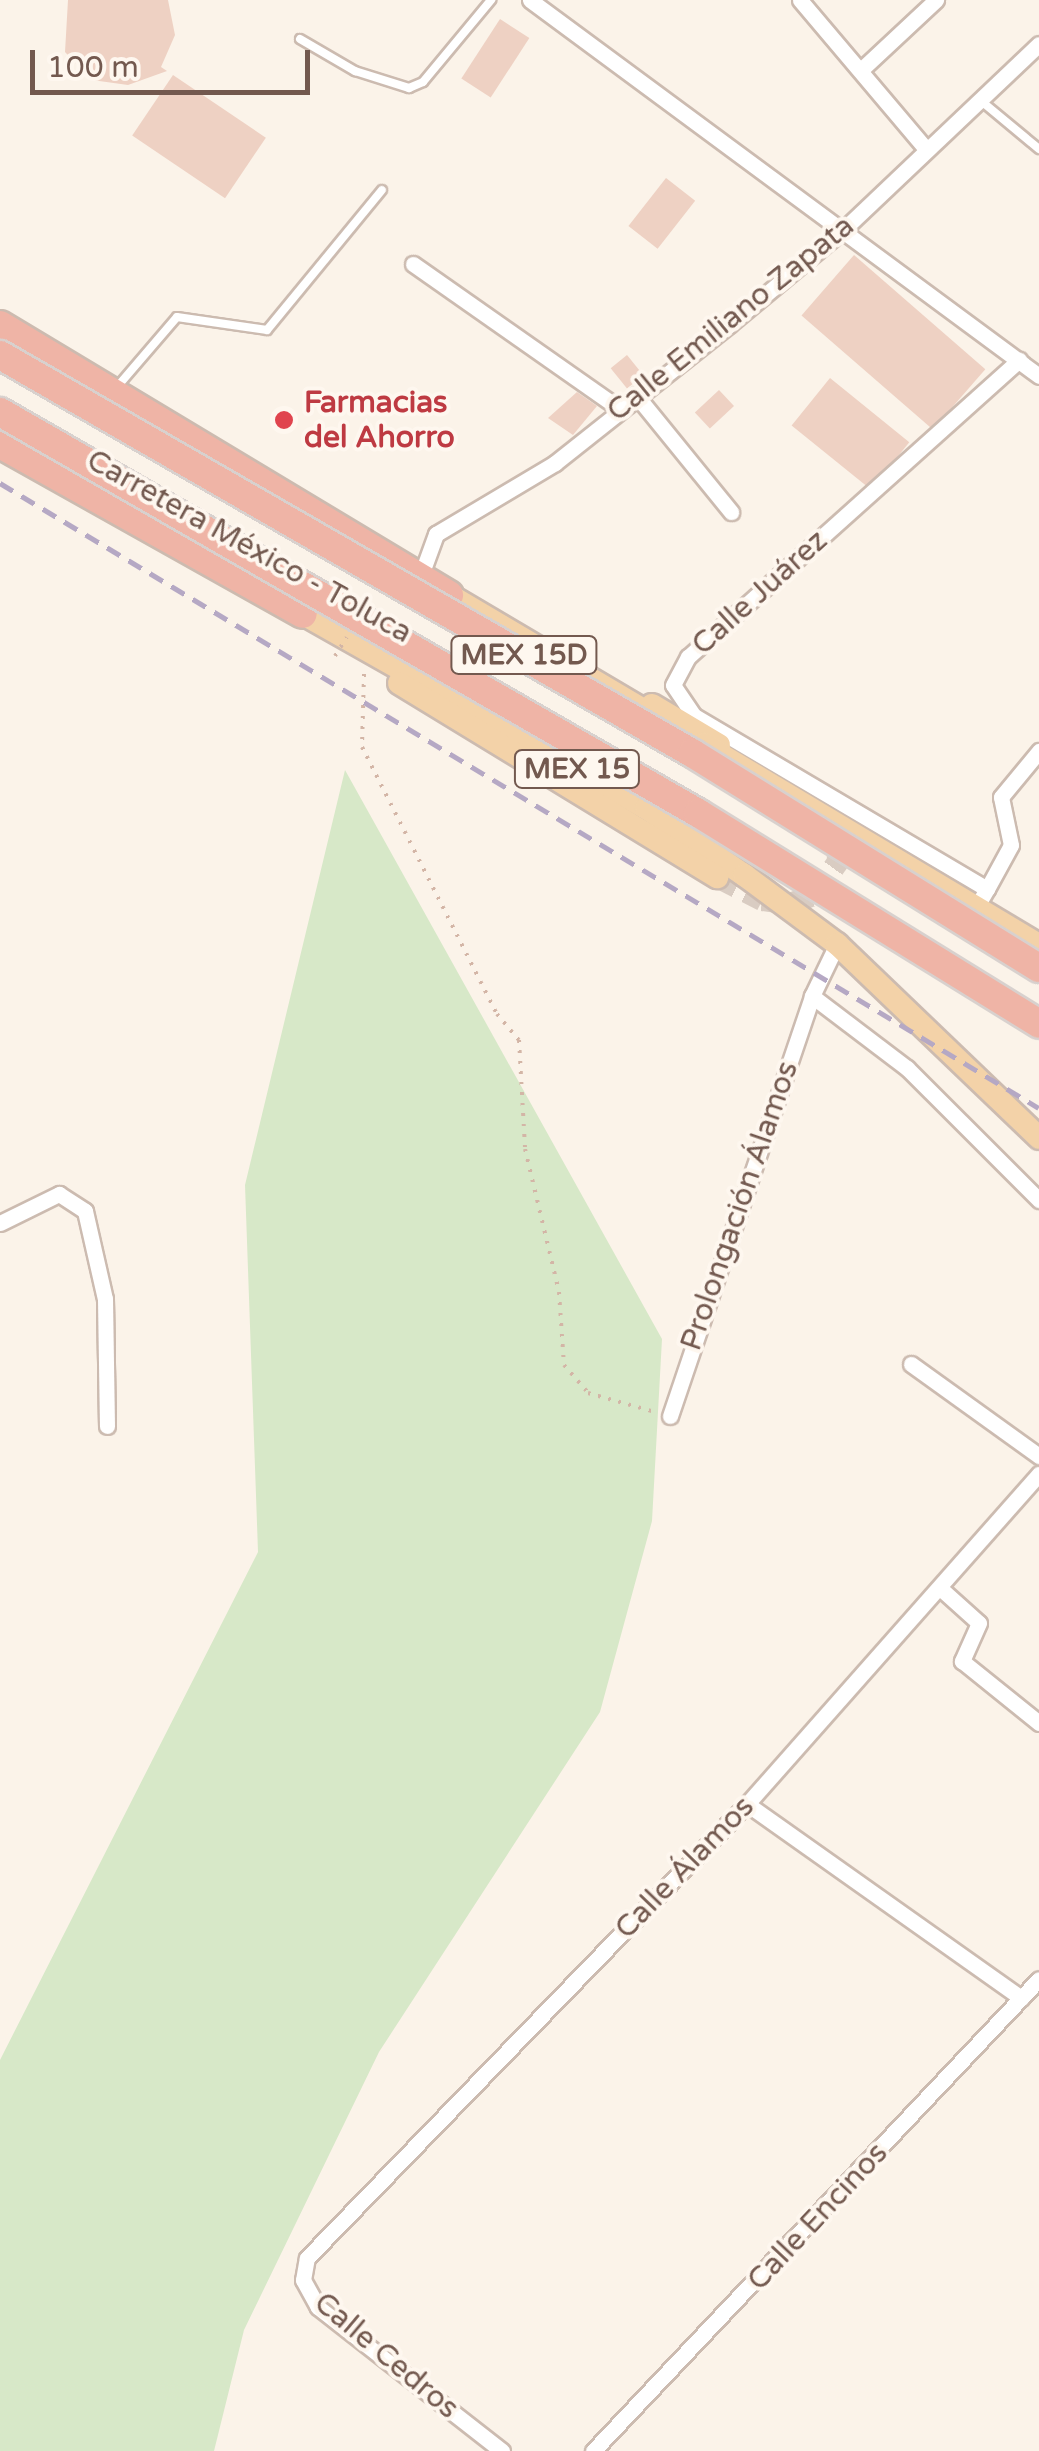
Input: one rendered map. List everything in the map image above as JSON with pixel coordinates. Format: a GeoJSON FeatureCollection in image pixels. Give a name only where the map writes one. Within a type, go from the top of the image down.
{"type":"FeatureCollection","features":[{"type":"Feature","properties":{"kind":"highway","name":"Carretera México - Toluca"},"geometry":{"type":"LineString","coordinates":[[0,325],[449,595]]}},
{"type":"Feature","properties":{"kind":"highway","name":"MEX 15D"},"geometry":{"type":"LineString","coordinates":[[0,355],[692,753],[1039,968]]}},
{"type":"Feature","properties":{"kind":"highway","name":"MEX 15D"},"geometry":{"type":"LineString","coordinates":[[0,412],[698,813],[1039,1024]]}},
{"type":"Feature","properties":{"kind":"highway","name":"Carretera México - Toluca"},"geometry":{"type":"LineString","coordinates":[[0,444],[303,614]]}},
{"type":"Feature","properties":{"kind":"main road","name":"Carretera México - Toluca"},"geometry":{"type":"LineString","coordinates":[[449,595],[982,897],[1039,945]]}},
{"type":"Feature","properties":{"kind":"main road"},"geometry":{"type":"LineString","coordinates":[[449,595],[500,615],[782,783]]}},
{"type":"Feature","properties":{"kind":"main road","name":"Carretera México - Toluca"},"geometry":{"type":"LineString","coordinates":[[303,614],[646,808],[837,944],[1039,1138]]}},
{"type":"Feature","properties":{"kind":"main road"},"geometry":{"type":"LineString","coordinates":[[303,614],[428,704],[717,877]]}},
{"type":"Feature","properties":{"kind":"street"},"geometry":{"type":"LineString","coordinates":[[530,0],[1039,376]]}},
{"type":"Feature","properties":{"kind":"street"},"geometry":{"type":"LineString","coordinates":[[547,12],[559,0]]}},
{"type":"Feature","properties":{"kind":"street"},"geometry":{"type":"LineString","coordinates":[[800,0],[862,68],[926,148]]}},
{"type":"Feature","properties":{"kind":"street"},"geometry":{"type":"LineString","coordinates":[[862,68],[936,0]]}},
{"type":"Feature","properties":{"kind":"street","name":"Calle Emiliano Zapata"},"geometry":{"type":"LineString","coordinates":[[420,578],[436,534],[556,463],[843,230],[1039,44]]}},
{"type":"Feature","properties":{"kind":"street"},"geometry":{"type":"LineString","coordinates":[[413,264],[619,408]]}},
{"type":"Feature","properties":{"kind":"street","name":"Calle Juárez"},"geometry":{"type":"LineString","coordinates":[[982,897],[694,716],[673,685],[688,657],[1018,360]]}},
{"type":"Feature","properties":{"kind":"street"},"geometry":{"type":"LineString","coordinates":[[636,395],[731,512]]}},
{"type":"Feature","properties":{"kind":"street"},"geometry":{"type":"LineString","coordinates":[[982,897],[1011,845],[1001,797],[1039,751]]}},
{"type":"Feature","properties":{"kind":"street","name":"Prolongación Álamos"},"geometry":{"type":"LineString","coordinates":[[670,1416],[812,996],[837,944]]}},
{"type":"Feature","properties":{"kind":"street"},"geometry":{"type":"LineString","coordinates":[[812,996],[907,1068],[1039,1200]]}},
{"type":"Feature","properties":{"kind":"street"},"geometry":{"type":"LineString","coordinates":[[0,1223],[59,1194],[85,1211],[105,1299],[107,1426]]}},
{"type":"Feature","properties":{"kind":"street"},"geometry":{"type":"LineString","coordinates":[[911,1364],[1039,1456]]}},
{"type":"Feature","properties":{"kind":"street","name":"Calle Álamos"},"geometry":{"type":"LineString","coordinates":[[314,2246],[747,1804],[1039,1474]]}},
{"type":"Feature","properties":{"kind":"street"},"geometry":{"type":"LineString","coordinates":[[940,1588],[978,1623],[962,1660],[1039,1723]]}},
{"type":"Feature","properties":{"kind":"street"},"geometry":{"type":"LineString","coordinates":[[747,1804],[1021,1998]]}},
{"type":"Feature","properties":{"kind":"street","name":"Calle Encinos"},"geometry":{"type":"LineString","coordinates":[[593,2451],[1039,1979]]}},
{"type":"Feature","properties":{"kind":"street","name":"Calle Cedros"},"geometry":{"type":"LineString","coordinates":[[314,2246],[303,2280],[318,2306],[502,2451]]}},
{"type":"Feature","properties":{"kind":"lane"},"geometry":{"type":"LineString","coordinates":[[300,39],[370,78],[409,88],[423,82],[491,0]]}},
{"type":"Feature","properties":{"kind":"lane"},"geometry":{"type":"LineString","coordinates":[[980,100],[1039,149]]}},
{"type":"Feature","properties":{"kind":"lane"},"geometry":{"type":"LineString","coordinates":[[114,391],[178,317],[267,330],[382,190]]}},
{"type":"Feature","properties":{"kind":"path"},"geometry":{"type":"LineString","coordinates":[[335,656],[367,676],[362,747],[496,1014],[519,1040],[525,1149],[560,1292],[564,1365],[588,1393],[670,1416]]}},
{"type":"Feature","properties":{"kind":"green space"},"geometry":{"type":"Polygon","coordinates":[[[345,770],[662,1339],[652,1521],[600,1712],[379,2052],[244,2330],[214,2451],[0,2451],[0,2060],[258,1552],[245,1185],[345,770]]]}},
{"type":"Feature","properties":{"kind":"building"},"geometry":{"type":"Polygon","coordinates":[[[68,0],[168,0],[175,35],[161,67],[167,71],[128,85],[92,80],[65,52],[68,0]]]}},
{"type":"Feature","properties":{"kind":"building"},"geometry":{"type":"Polygon","coordinates":[[[500,19],[529,38],[491,98],[461,79],[500,19]]]}},
{"type":"Feature","properties":{"kind":"building"},"geometry":{"type":"Polygon","coordinates":[[[173,75],[266,138],[225,198],[132,136],[173,75]]]}},
{"type":"Feature","properties":{"kind":"building"},"geometry":{"type":"Polygon","coordinates":[[[666,178],[695,201],[658,249],[628,226],[666,178]]]}},
{"type":"Feature","properties":{"kind":"building"},"geometry":{"type":"Polygon","coordinates":[[[854,255],[985,369],[933,430],[802,315],[854,255]]]}},
{"type":"Feature","properties":{"kind":"building"},"geometry":{"type":"Polygon","coordinates":[[[627,355],[643,375],[627,388],[611,368],[627,355]]]}},
{"type":"Feature","properties":{"kind":"building"},"geometry":{"type":"Polygon","coordinates":[[[830,378],[909,442],[871,490],[792,425],[830,378]]]}},
{"type":"Feature","properties":{"kind":"building"},"geometry":{"type":"Polygon","coordinates":[[[719,390],[734,406],[710,429],[695,413],[719,390]]]}},
{"type":"Feature","properties":{"kind":"building"},"geometry":{"type":"Polygon","coordinates":[[[577,392],[597,406],[573,435],[548,418],[577,392]]]}},
{"type":"Feature","properties":{"kind":"tunnel"},"geometry":{"type":"LineString","coordinates":[[717,877],[762,900],[790,904],[814,895],[838,862],[837,832]]}},
{"type":"Feature","properties":{"kind":"railway"},"geometry":{"type":"LineString","coordinates":[[0,483],[1039,1108]]}},
{"type":"Feature","properties":{"kind":"place","name":"Farmacias del Ahorro"},"geometry":{"type":"Point","coordinates":[284,420]}}]}
